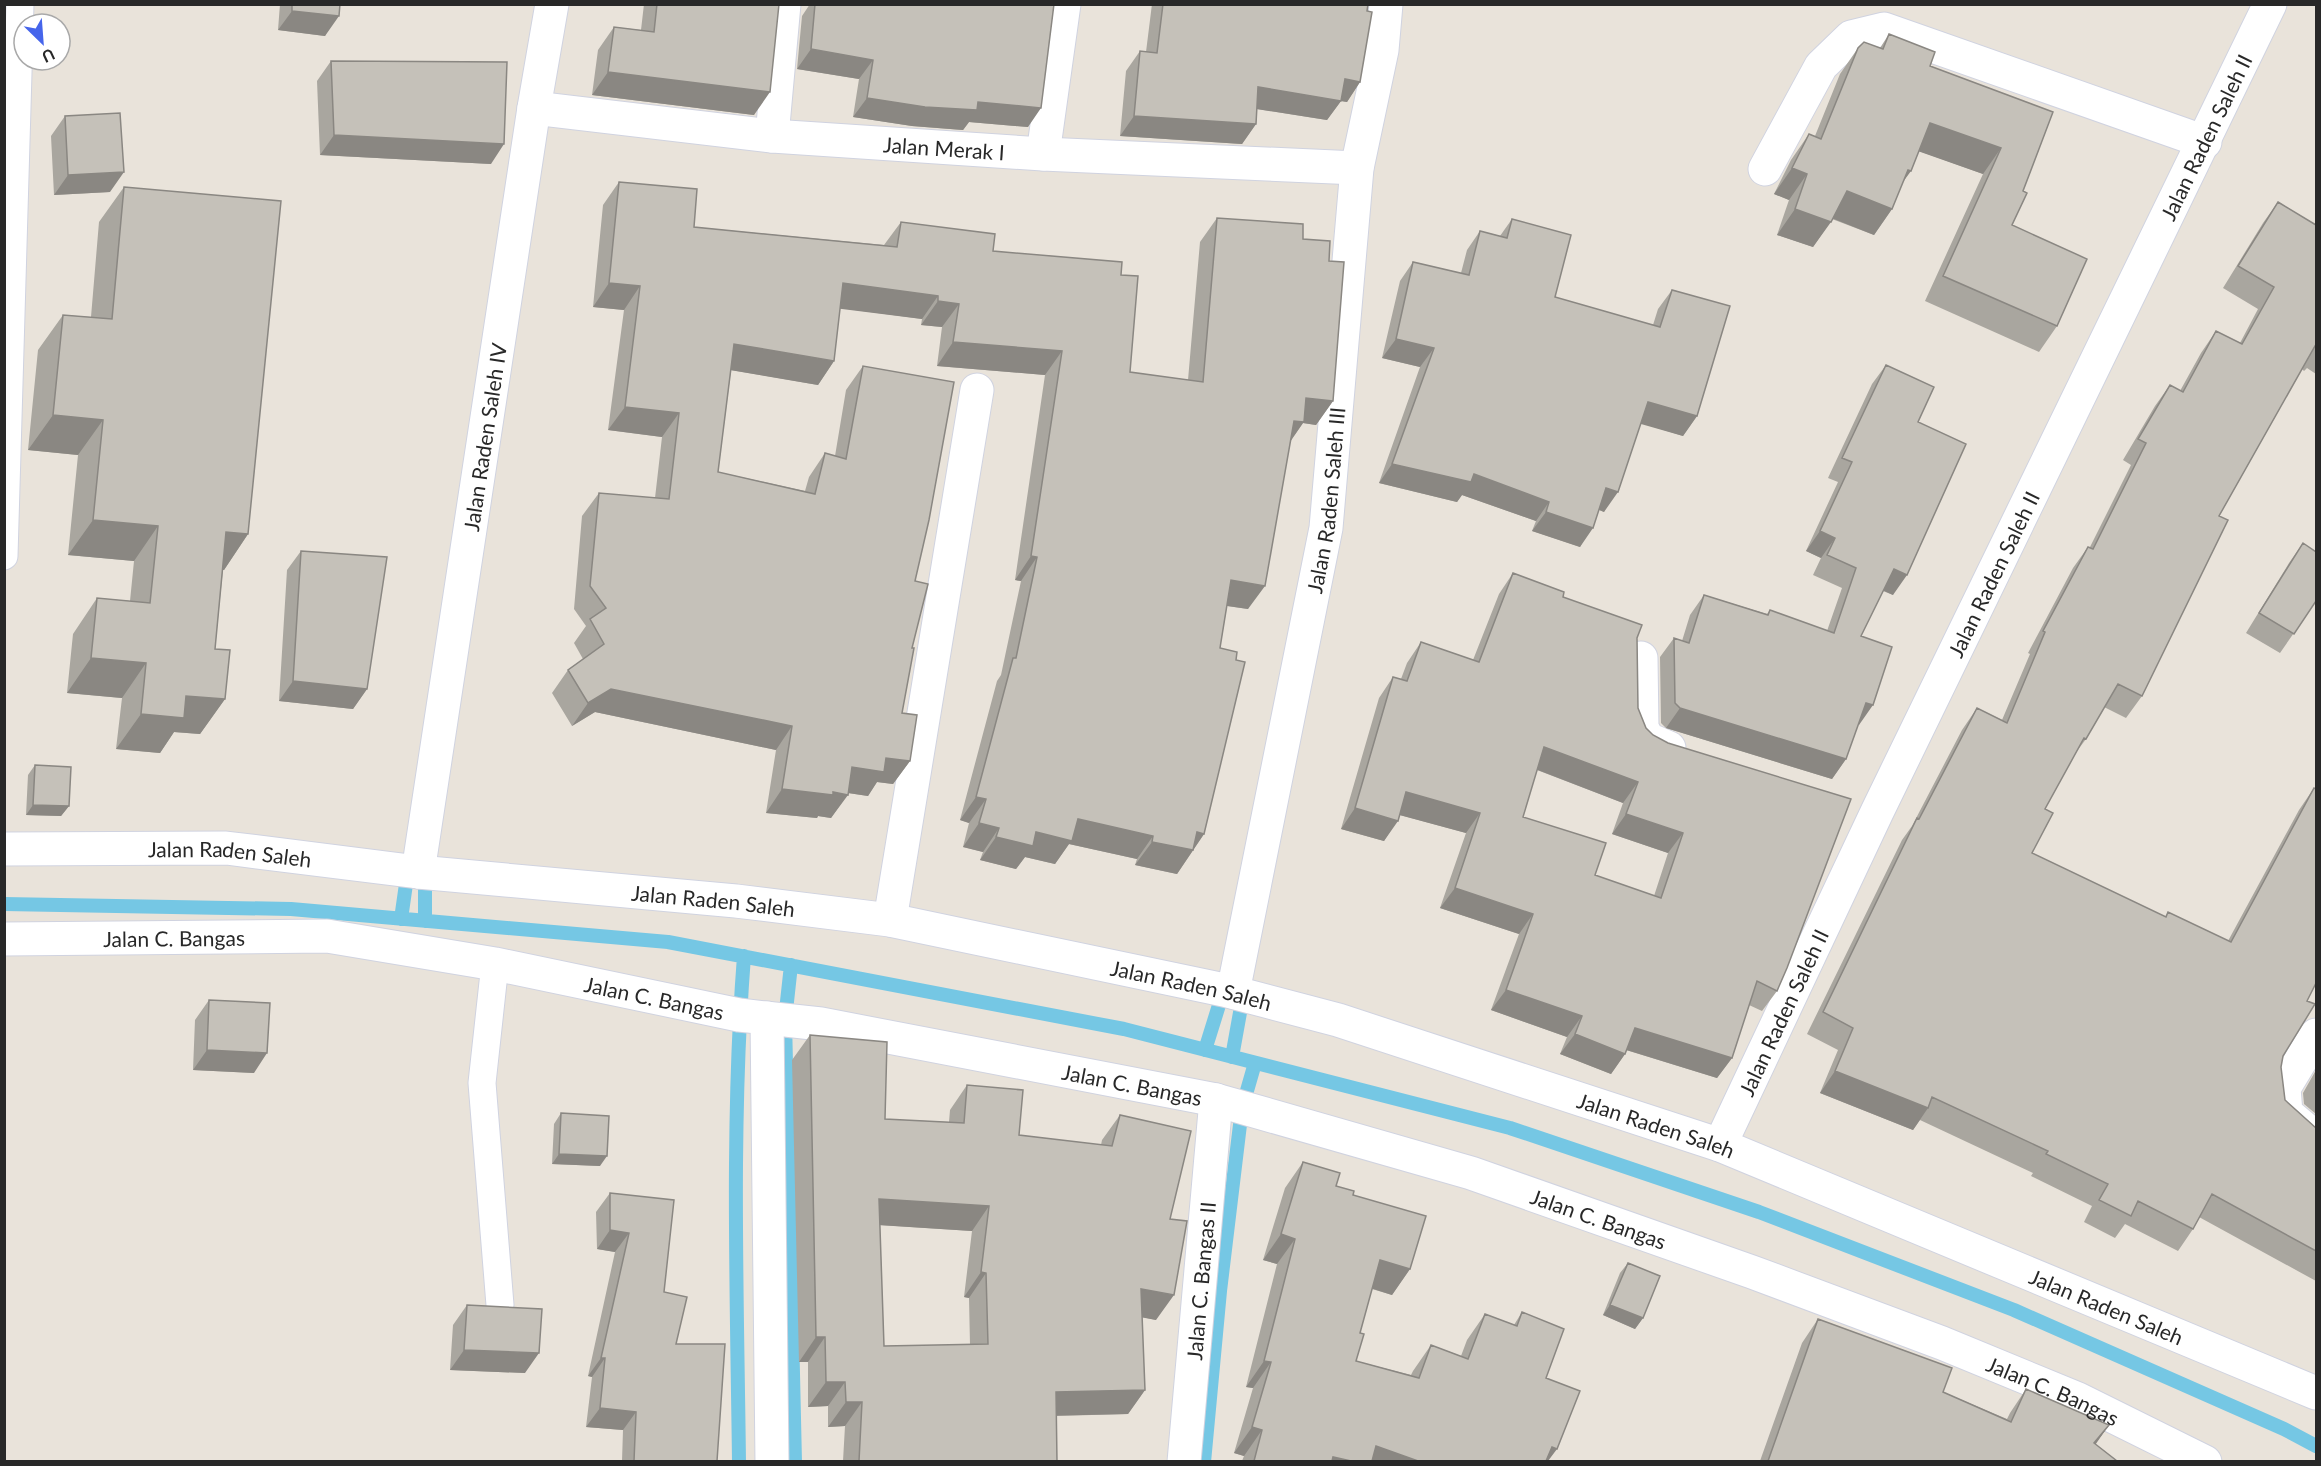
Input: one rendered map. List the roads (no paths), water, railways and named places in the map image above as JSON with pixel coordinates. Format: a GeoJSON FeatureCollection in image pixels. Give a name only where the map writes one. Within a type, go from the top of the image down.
{"type":"FeatureCollection","features":[{"type":"Feature","properties":{"kind":"street","name":"Jalan Raden Saleh IV"},"geometry":{"type":"LineString","coordinates":[[417,872],[534,108],[552,4]]}},
{"type":"Feature","properties":{"kind":"street"},"geometry":{"type":"LineString","coordinates":[[772,136],[784,4]]}},
{"type":"Feature","properties":{"kind":"street"},"geometry":{"type":"LineString","coordinates":[[1043,154],[1064,4]]}},
{"type":"Feature","properties":{"kind":"street","name":"Jalan Raden Saleh III"},"geometry":{"type":"LineString","coordinates":[[1233,992],[1326,528],[1357,168],[1382,50],[1386,4]]}},
{"type":"Feature","properties":{"kind":"street","name":"Jalan Raden Saleh II"},"geometry":{"type":"LineString","coordinates":[[1732,1150],[1863,808],[2205,142],[2270,4]]}},
{"type":"Feature","properties":{"kind":"street"},"geometry":{"type":"LineString","coordinates":[[1765,169],[1821,66],[1851,36],[1884,29],[2205,142]]}},
{"type":"Feature","properties":{"kind":"street","name":"Jalan Merak I"},"geometry":{"type":"LineString","coordinates":[[534,108],[772,136],[1043,154],[1357,168]]}},
{"type":"Feature","properties":{"kind":"street"},"geometry":{"type":"LineString","coordinates":[[890,920],[977,390]]}},
{"type":"Feature","properties":{"kind":"street"},"geometry":{"type":"LineString","coordinates":[[1641,658],[1642,728],[1648,739],[1692,755]]}},
{"type":"Feature","properties":{"kind":"street","name":"Jalan Raden Saleh"},"geometry":{"type":"LineString","coordinates":[[4,849],[226,848],[417,872],[736,901],[890,920],[1233,992],[1338,1020],[1732,1150],[2316,1393]]}},
{"type":"Feature","properties":{"kind":"street","name":"Jalan C. Bangas"},"geometry":{"type":"LineString","coordinates":[[4,939],[327,936],[495,964],[739,1015],[821,1024],[1216,1100],[1471,1173],[1752,1272],[1942,1343],[2078,1399],[2205,1461]]}},
{"type":"Feature","properties":{"kind":"street"},"geometry":{"type":"LineString","coordinates":[[767,1018],[772,1461]]}},
{"type":"Feature","properties":{"kind":"street"},"geometry":{"type":"LineString","coordinates":[[2316,1035],[2284,1088],[2286,1113],[2316,1138]]}},
{"type":"Feature","properties":{"kind":"street","name":"Jalan C. Bangas II"},"geometry":{"type":"LineString","coordinates":[[1184,1461],[1216,1100]]}},
{"type":"Feature","properties":{"kind":"lane"},"geometry":{"type":"LineString","coordinates":[[4,556],[20,4]]}},
{"type":"Feature","properties":{"kind":"lane"},"geometry":{"type":"LineString","coordinates":[[495,964],[482,1083],[500,1305]]}},
{"type":"Feature","properties":{"kind":"waterway"},"geometry":{"type":"LineString","coordinates":[[401,919],[408,870]]}},
{"type":"Feature","properties":{"kind":"waterway"},"geometry":{"type":"LineString","coordinates":[[425,872],[425,921]]}},
{"type":"Feature","properties":{"kind":"waterway"},"geometry":{"type":"LineString","coordinates":[[4,904],[291,909],[668,942],[1124,1029],[1510,1128],[1759,1212],[2014,1310],[2284,1429],[2316,1446]]}},
{"type":"Feature","properties":{"kind":"waterway"},"geometry":{"type":"LineString","coordinates":[[739,1462],[736,1145],[744,956]]}},
{"type":"Feature","properties":{"kind":"waterway"},"geometry":{"type":"LineString","coordinates":[[791,965],[785,1020],[795,1462]]}},
{"type":"Feature","properties":{"kind":"waterway"},"geometry":{"type":"LineString","coordinates":[[1205,1050],[1224,989]]}},
{"type":"Feature","properties":{"kind":"waterway"},"geometry":{"type":"LineString","coordinates":[[1232,1057],[1243,996]]}},
{"type":"Feature","properties":{"kind":"waterway"},"geometry":{"type":"LineString","coordinates":[[1204,1462],[1220,1291],[1242,1108],[1255,1063]]}}]}
